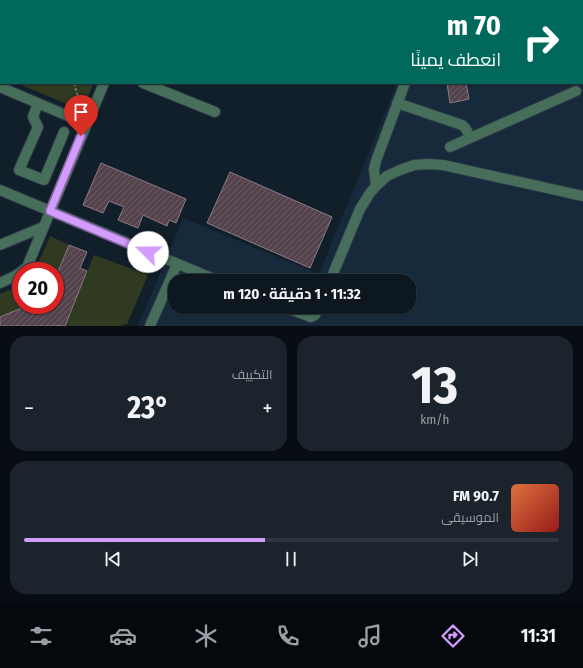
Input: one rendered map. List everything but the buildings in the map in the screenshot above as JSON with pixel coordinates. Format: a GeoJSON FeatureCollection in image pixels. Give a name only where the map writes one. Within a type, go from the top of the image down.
{"type":"FeatureCollection","features":[{"type":"Feature","properties":{"kind":"lane"},"geometry":{"type":"LineString","coordinates":[[29,262],[104,84]]}},
{"type":"Feature","properties":{"kind":"lane"},"geometry":{"type":"LineString","coordinates":[[145,84],[214,112]]}},
{"type":"Feature","properties":{"kind":"lane"},"geometry":{"type":"LineString","coordinates":[[376,186],[374,169],[376,161],[405,84]]}},
{"type":"Feature","properties":{"kind":"lane"},"geometry":{"type":"LineString","coordinates":[[0,87],[87,124]]}},
{"type":"Feature","properties":{"kind":"lane"},"geometry":{"type":"LineString","coordinates":[[450,146],[576,91]]}},
{"type":"Feature","properties":{"kind":"lane"},"geometry":{"type":"LineString","coordinates":[[38,103],[33,117],[38,126],[19,170],[44,180],[64,132]]}},
{"type":"Feature","properties":{"kind":"lane"},"geometry":{"type":"LineString","coordinates":[[397,103],[462,125],[466,128],[469,138]]}},
{"type":"Feature","properties":{"kind":"lane"},"geometry":{"type":"LineString","coordinates":[[54,156],[71,162]]}},
{"type":"Feature","properties":{"kind":"lane"},"geometry":{"type":"LineString","coordinates":[[333,274],[360,209],[376,186],[387,176],[414,165],[443,165],[583,196]]}},
{"type":"Feature","properties":{"kind":"lane"},"geometry":{"type":"LineString","coordinates":[[0,190],[202,274]]}},
{"type":"Feature","properties":{"kind":"lane"},"geometry":{"type":"LineString","coordinates":[[0,245],[43,227]]}},
{"type":"Feature","properties":{"kind":"lane"},"geometry":{"type":"LineString","coordinates":[[150,326],[177,264]]}},
{"type":"Feature","properties":{"kind":"lane"},"geometry":{"type":"LineString","coordinates":[[0,283],[12,277]]}},
{"type":"Feature","properties":{"kind":"lane"},"geometry":{"type":"LineString","coordinates":[[303,314],[311,317],[316,314]]}},
{"type":"Feature","properties":{"kind":"path"},"geometry":{"type":"LineString","coordinates":[[75,84],[87,124]]}},
{"type":"Feature","properties":{"kind":"shaded area"},"geometry":{"type":"Polygon","coordinates":[[[397,84],[583,84],[583,326],[138,326],[183,218],[319,274],[397,84]]]}},
{"type":"Feature","properties":{"kind":"green space"},"geometry":{"type":"Polygon","coordinates":[[[18,84],[94,84],[82,110],[18,84]]]}},
{"type":"Feature","properties":{"kind":"green space"},"geometry":{"type":"Polygon","coordinates":[[[50,236],[69,245],[62,262],[39,262],[50,236]]]}},
{"type":"Feature","properties":{"kind":"green space"},"geometry":{"type":"Polygon","coordinates":[[[94,255],[148,275],[127,324],[120,326],[65,326],[94,255]]]}},
{"type":"Feature","properties":{"kind":"green space"},"geometry":{"type":"Polygon","coordinates":[[[12,289],[12,312],[0,317],[0,294],[12,289]]]}},
{"type":"Feature","properties":{"kind":"route"},"geometry":{"type":"LineString","coordinates":[[81,136],[50,211],[148,252]]}}]}
